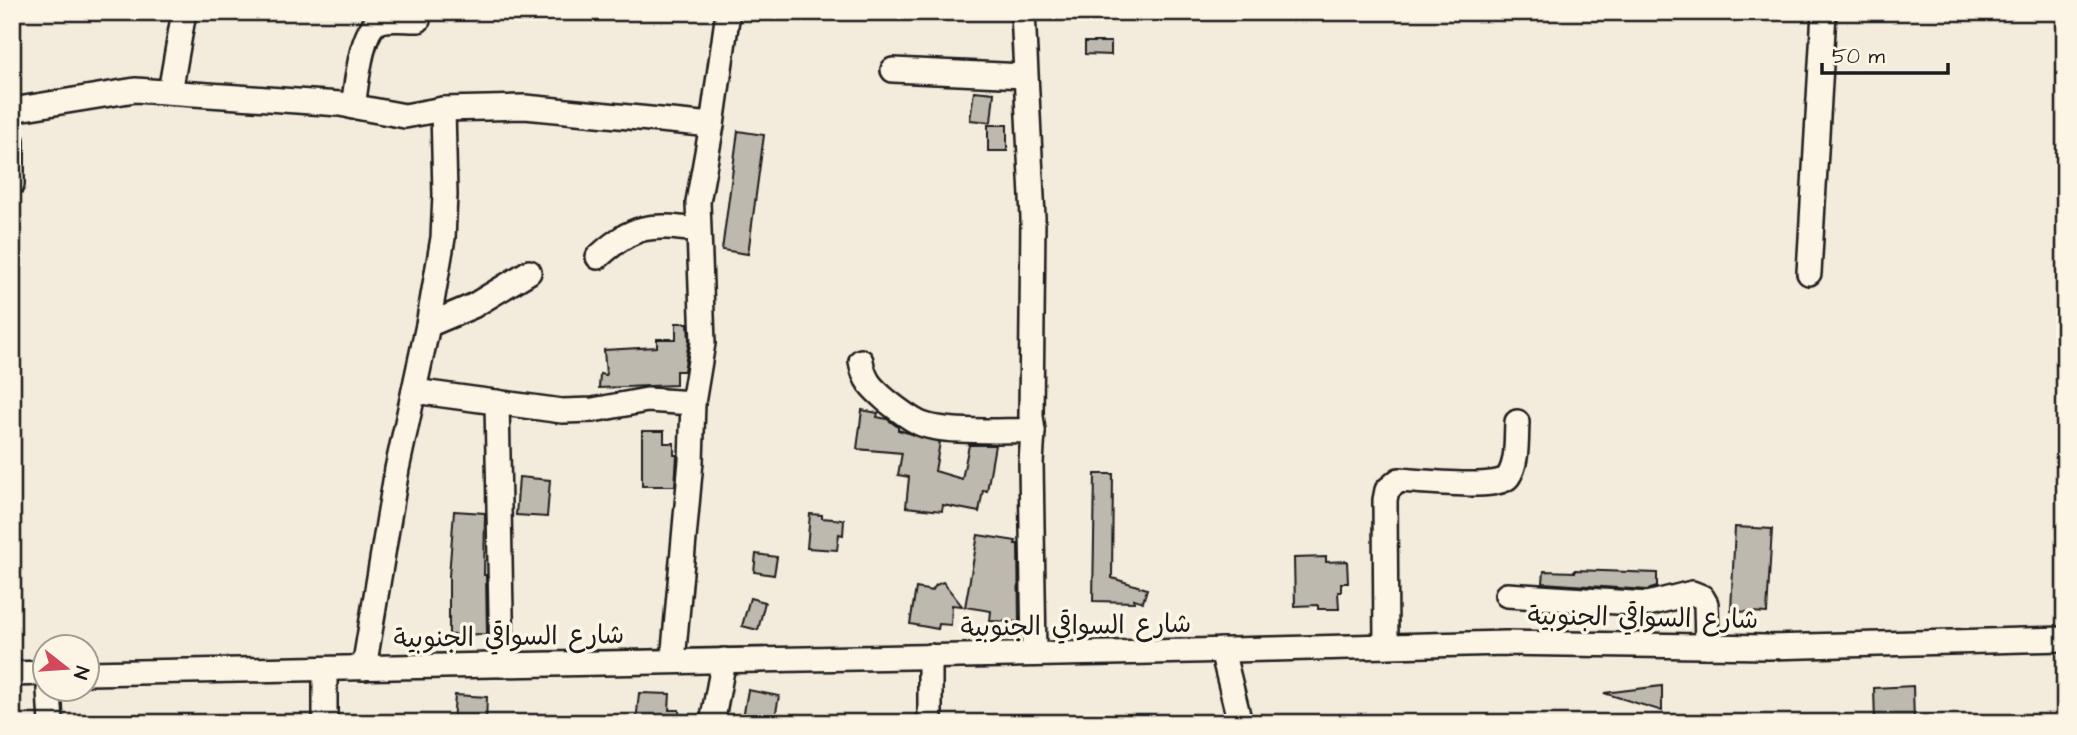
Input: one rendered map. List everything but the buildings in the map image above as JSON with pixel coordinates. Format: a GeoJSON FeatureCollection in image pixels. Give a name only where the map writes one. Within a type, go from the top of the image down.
{"type":"FeatureCollection","features":[{"type":"Feature","properties":{"kind":"street"},"geometry":{"type":"LineString","coordinates":[[170,93],[184,12]]}},
{"type":"Feature","properties":{"kind":"street"},"geometry":{"type":"LineString","coordinates":[[673,661],[691,461],[693,402],[703,343],[698,202],[728,12]]}},
{"type":"Feature","properties":{"kind":"street"},"geometry":{"type":"LineString","coordinates":[[1023,12],[1033,218],[1031,463],[1034,654]]}},
{"type":"Feature","properties":{"kind":"street"},"geometry":{"type":"LineString","coordinates":[[1809,273],[1824,12]]}},
{"type":"Feature","properties":{"kind":"street"},"geometry":{"type":"LineString","coordinates":[[353,107],[363,49],[370,27],[379,22],[418,20]]}},
{"type":"Feature","properties":{"kind":"street"},"geometry":{"type":"LineString","coordinates":[[892,70],[1026,76]]}},
{"type":"Feature","properties":{"kind":"street"},"geometry":{"type":"LineString","coordinates":[[12,110],[135,90],[315,102],[405,116],[443,109],[524,107],[712,125]]}},
{"type":"Feature","properties":{"kind":"street"},"geometry":{"type":"LineString","coordinates":[[364,668],[397,469],[428,326],[443,238],[443,109]]}},
{"type":"Feature","properties":{"kind":"street"},"geometry":{"type":"LineString","coordinates":[[12,141],[12,184]]}},
{"type":"Feature","properties":{"kind":"street"},"geometry":{"type":"LineString","coordinates":[[598,257],[618,239],[634,230],[664,226],[697,230]]}},
{"type":"Feature","properties":{"kind":"street"},"geometry":{"type":"LineString","coordinates":[[428,326],[473,306],[529,272]]}},
{"type":"Feature","properties":{"kind":"street"},"geometry":{"type":"LineString","coordinates":[[861,361],[863,376],[870,387],[899,411],[921,424],[948,428],[1033,431]]}},
{"type":"Feature","properties":{"kind":"street"},"geometry":{"type":"LineString","coordinates":[[414,391],[579,412],[648,400],[693,402]]}},
{"type":"Feature","properties":{"kind":"street"},"geometry":{"type":"LineString","coordinates":[[497,402],[502,665]]}},
{"type":"Feature","properties":{"kind":"street"},"geometry":{"type":"LineString","coordinates":[[1385,646],[1387,490],[1399,480],[1487,484],[1504,481],[1514,460],[1517,422]]}},
{"type":"Feature","properties":{"kind":"street"},"geometry":{"type":"LineString","coordinates":[[1507,595],[1648,604],[1692,593],[1702,597],[1706,604],[1707,646]]}},
{"type":"Feature","properties":{"kind":"street","name":"شارع السواقي الجنوبية"},"geometry":{"type":"LineString","coordinates":[[102,673],[1506,643],[1768,647],[2065,639]]}},
{"type":"Feature","properties":{"kind":"street"},"geometry":{"type":"LineString","coordinates":[[1222,650],[1240,723]]}},
{"type":"Feature","properties":{"kind":"street"},"geometry":{"type":"LineString","coordinates":[[930,656],[930,723]]}},
{"type":"Feature","properties":{"kind":"street"},"geometry":{"type":"LineString","coordinates":[[712,723],[724,660]]}},
{"type":"Feature","properties":{"kind":"street"},"geometry":{"type":"LineString","coordinates":[[325,668],[325,723]]}},
{"type":"Feature","properties":{"kind":"street"},"geometry":{"type":"LineString","coordinates":[[12,674],[32,673]]}},
{"type":"Feature","properties":{"kind":"street"},"geometry":{"type":"LineString","coordinates":[[50,704],[51,723]]}}]}
